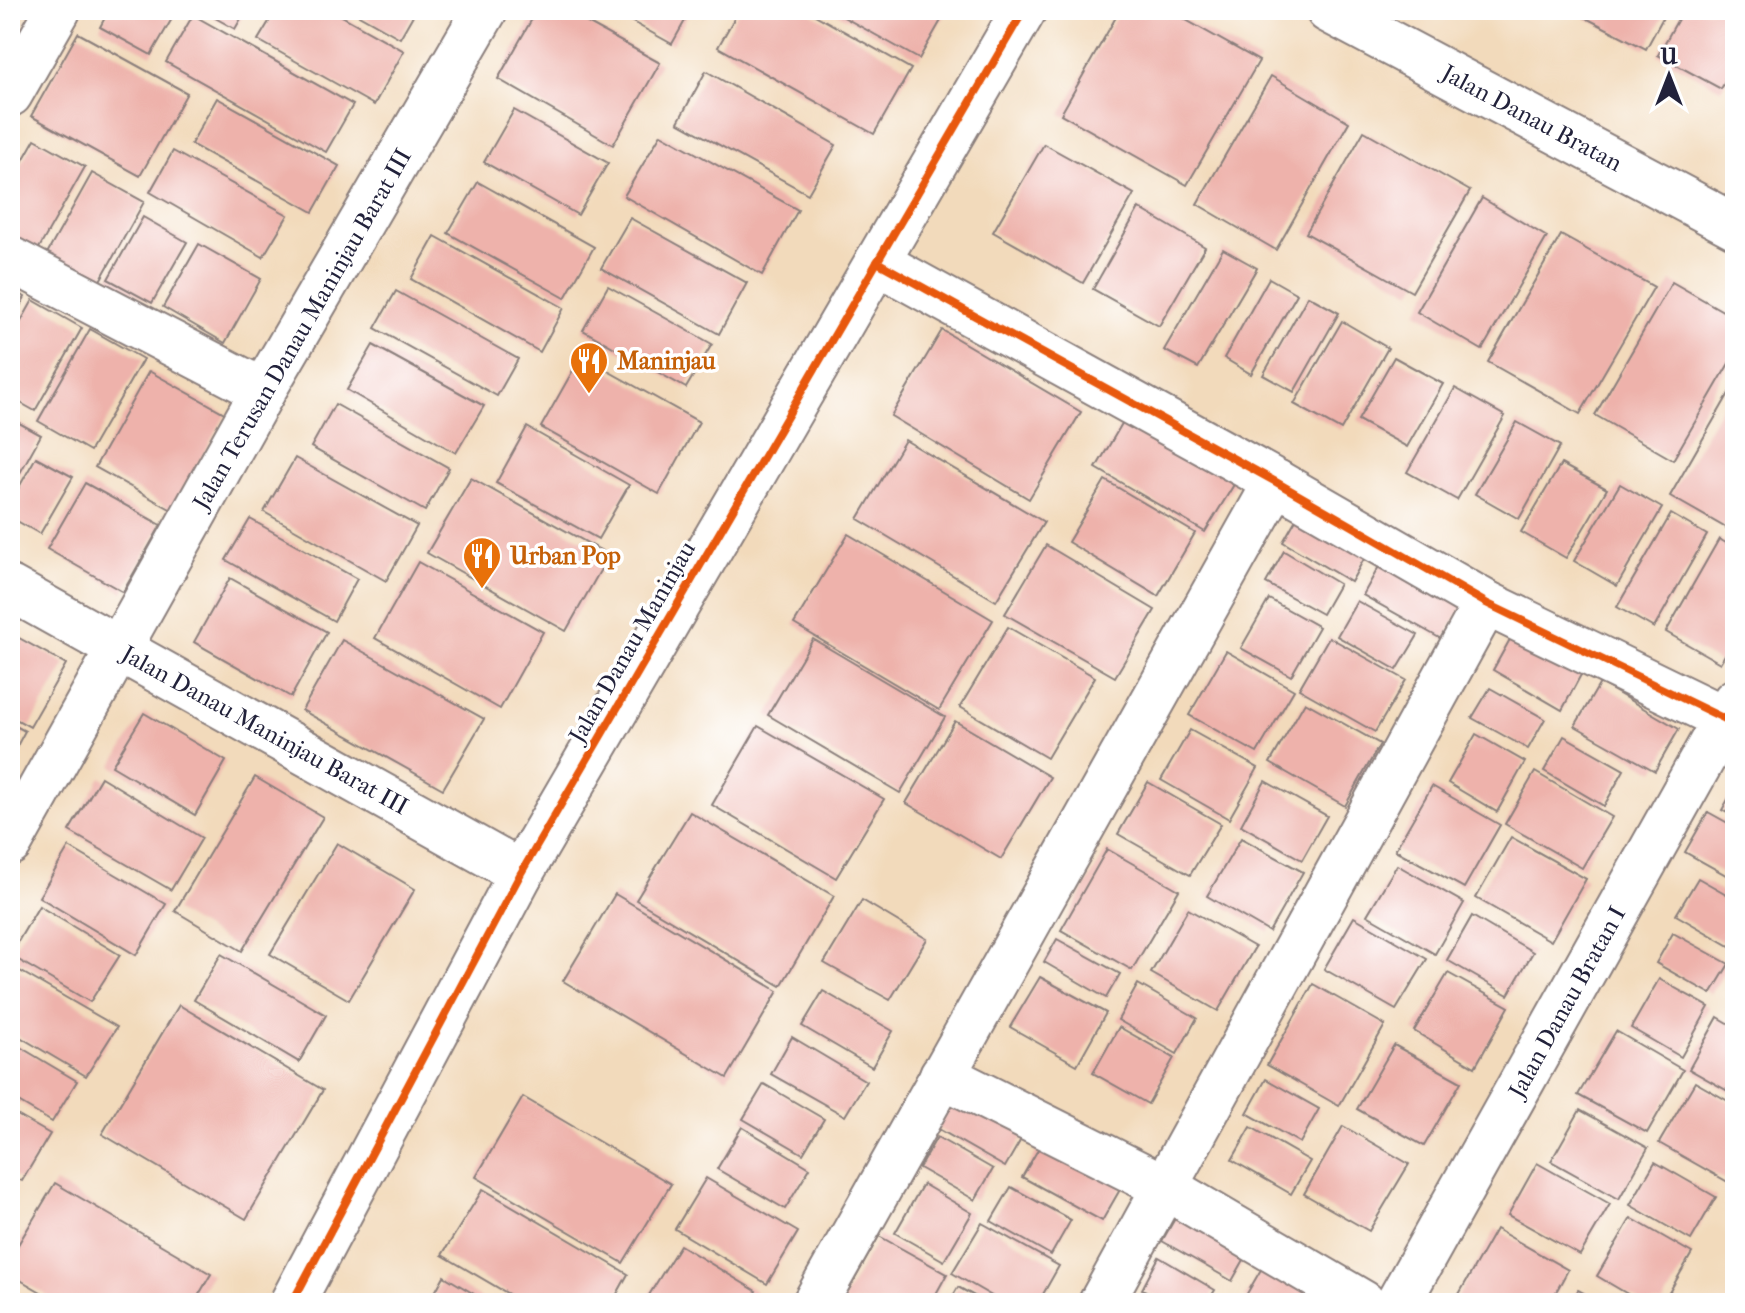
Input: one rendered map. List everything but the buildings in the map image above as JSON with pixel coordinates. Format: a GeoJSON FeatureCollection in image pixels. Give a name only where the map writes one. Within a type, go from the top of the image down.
{"type":"FeatureCollection","features":[{"type":"Feature","properties":{"kind":"street"},"geometry":{"type":"LineString","coordinates":[[10,94],[58,10]]}},
{"type":"Feature","properties":{"kind":"street","name":"Jalan Terusan Danau Maninjau Barat III"},"geometry":{"type":"LineString","coordinates":[[10,843],[263,391],[485,10]]}},
{"type":"Feature","properties":{"kind":"street","name":"Jalan Danau Maninjau"},"geometry":{"type":"LineString","coordinates":[[292,1303],[521,873],[1024,10]]}},
{"type":"Feature","properties":{"kind":"street","name":"Jalan Danau Bratan"},"geometry":{"type":"LineString","coordinates":[[1328,10],[1735,226]]}},
{"type":"Feature","properties":{"kind":"street"},"geometry":{"type":"LineString","coordinates":[[10,259],[263,391]]}},
{"type":"Feature","properties":{"kind":"street"},"geometry":{"type":"LineString","coordinates":[[877,262],[1276,482],[1486,603],[1730,710]]}},
{"type":"Feature","properties":{"kind":"street"},"geometry":{"type":"LineString","coordinates":[[815,1303],[1276,482]]}},
{"type":"Feature","properties":{"kind":"street","name":"Jalan Danau Maninjau Barat III"},"geometry":{"type":"LineString","coordinates":[[10,588],[521,873]]}},
{"type":"Feature","properties":{"kind":"street"},"geometry":{"type":"LineString","coordinates":[[1101,1303],[1486,603]]}},
{"type":"Feature","properties":{"kind":"street","name":"Jalan Danau Bratan I"},"geometry":{"type":"LineString","coordinates":[[1398,1303],[1730,710]]}},
{"type":"Feature","properties":{"kind":"street"},"geometry":{"type":"LineString","coordinates":[[942,1075],[1165,1187],[1363,1303]]}},
{"type":"Feature","properties":{"kind":"cycle path"},"geometry":{"type":"LineString","coordinates":[[292,1303],[521,873],[1024,10]]}},
{"type":"Feature","properties":{"kind":"cycle path"},"geometry":{"type":"LineString","coordinates":[[877,262],[1276,482],[1486,603],[1725,719]]}},
{"type":"Feature","properties":{"kind":"place","name":"Maninjau"},"geometry":{"type":"Point","coordinates":[589,395]}},
{"type":"Feature","properties":{"kind":"place","name":"Urban Pop"},"geometry":{"type":"Point","coordinates":[482,590]}}]}
